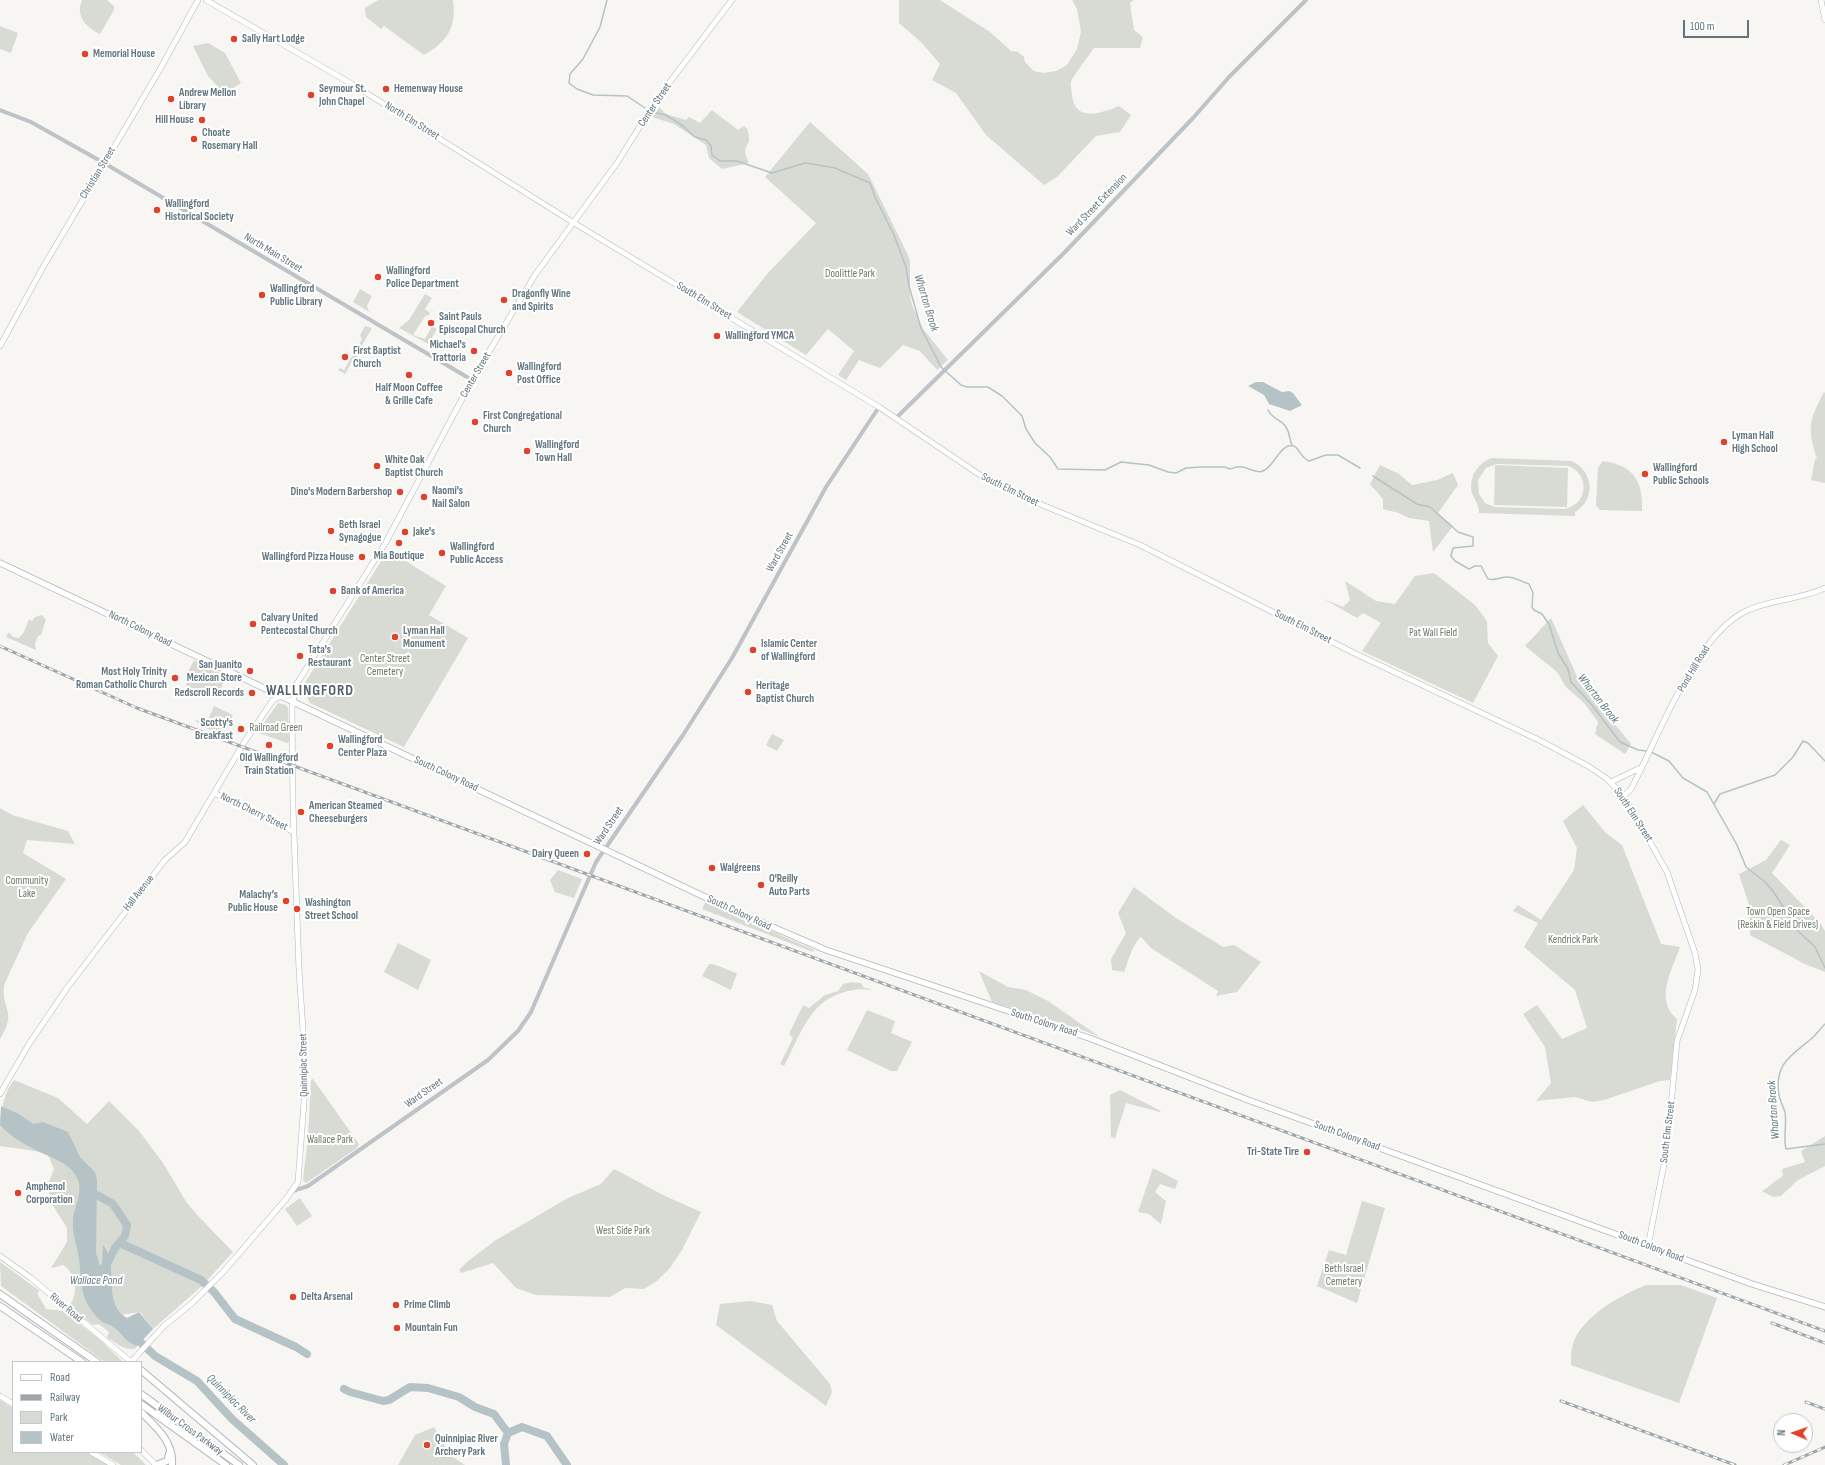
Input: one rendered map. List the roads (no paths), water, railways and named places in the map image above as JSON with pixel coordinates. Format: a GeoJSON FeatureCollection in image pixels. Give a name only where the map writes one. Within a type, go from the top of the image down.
{"type":"FeatureCollection","features":[{"type":"Feature","properties":{"kind":"highway"},"geometry":{"type":"LineString","coordinates":[[0,1288],[13,1302]]}},
{"type":"Feature","properties":{"kind":"highway"},"geometry":{"type":"LineString","coordinates":[[0,1294],[96,1361]]}},
{"type":"Feature","properties":{"kind":"highway"},"geometry":{"type":"LineString","coordinates":[[0,1306],[81,1361]]}},
{"type":"Feature","properties":{"kind":"highway"},"geometry":{"type":"LineString","coordinates":[[142,1371],[253,1465]]}},
{"type":"Feature","properties":{"kind":"highway","name":"Wilbur Cross Parkway"},"geometry":{"type":"LineString","coordinates":[[142,1395],[239,1465]]}},
{"type":"Feature","properties":{"kind":"highway","name":"Wilbur Cross Parkway"},"geometry":{"type":"LineString","coordinates":[[142,1405],[226,1465]]}},
{"type":"Feature","properties":{"kind":"highway"},"geometry":{"type":"LineString","coordinates":[[142,1413],[164,1436],[171,1448],[172,1465]]}},
{"type":"Feature","properties":{"kind":"highway"},"geometry":{"type":"LineString","coordinates":[[156,1465],[167,1461],[171,1448]]}},
{"type":"Feature","properties":{"kind":"main road","name":"Christian Street"},"geometry":{"type":"LineString","coordinates":[[0,346],[42,269],[159,71],[198,0]]}},
{"type":"Feature","properties":{"kind":"main road","name":"North Elm Street"},"geometry":{"type":"LineString","coordinates":[[206,0],[352,84],[574,222]]}},
{"type":"Feature","properties":{"kind":"main road","name":"Center Street"},"geometry":{"type":"LineString","coordinates":[[292,702],[296,685],[386,542],[472,380],[535,275],[617,163],[652,106],[732,0]]}},
{"type":"Feature","properties":{"kind":"main road"},"geometry":{"type":"LineString","coordinates":[[1821,0],[1825,20]]}},
{"type":"Feature","properties":{"kind":"main road","name":"South Elm Street"},"geometry":{"type":"LineString","coordinates":[[574,222],[879,407],[970,469],[997,485],[1146,548],[1354,653],[1539,740],[1588,766],[1611,782],[1623,797],[1662,862],[1672,884],[1695,952],[1698,970],[1695,990],[1677,1042],[1667,1149],[1648,1246]]}},
{"type":"Feature","properties":{"kind":"main road","name":"North Colony Road"},"geometry":{"type":"LineString","coordinates":[[0,563],[280,696]]}},
{"type":"Feature","properties":{"kind":"main road","name":"Pond Hill Road"},"geometry":{"type":"LineString","coordinates":[[1623,797],[1631,789],[1640,768],[1699,656],[1709,643],[1734,619],[1750,609],[1801,597],[1825,588]]}},
{"type":"Feature","properties":{"kind":"main road","name":"Center Street"},"geometry":{"type":"LineString","coordinates":[[280,696],[296,685]]}},
{"type":"Feature","properties":{"kind":"main road","name":"South Colony Road"},"geometry":{"type":"LineString","coordinates":[[280,696],[754,920],[814,945],[1092,1039],[1254,1102],[1752,1284],[1825,1307]]}},
{"type":"Feature","properties":{"kind":"main road","name":"Hall Avenue"},"geometry":{"type":"LineString","coordinates":[[0,1094],[29,1044],[67,988],[165,860],[185,842],[244,744],[273,700],[280,696]]}},
{"type":"Feature","properties":{"kind":"main road","name":"Quinnipiac Street"},"geometry":{"type":"LineString","coordinates":[[132,1361],[158,1332],[213,1282],[293,1190],[298,1178],[306,1076],[299,970],[294,832],[292,702]]}},
{"type":"Feature","properties":{"kind":"main road"},"geometry":{"type":"LineString","coordinates":[[1611,782],[1640,768]]}},
{"type":"Feature","properties":{"kind":"main road","name":"North Cherry Street"},"geometry":{"type":"LineString","coordinates":[[214,793],[294,832]]}},
{"type":"Feature","properties":{"kind":"main road","name":"River Road"},"geometry":{"type":"LineString","coordinates":[[0,1256],[31,1278],[130,1361]]}},
{"type":"Feature","properties":{"kind":"main road"},"geometry":{"type":"LineString","coordinates":[[0,1396],[12,1403]]}},
{"type":"Feature","properties":{"kind":"main road"},"geometry":{"type":"LineString","coordinates":[[142,1451],[156,1465]]}},
{"type":"Feature","properties":{"kind":"main road"},"geometry":{"type":"LineString","coordinates":[[93,1453],[113,1465]]}},
{"type":"Feature","properties":{"kind":"street","name":"Ward Street Extension"},"geometry":{"type":"LineString","coordinates":[[896,418],[1065,252],[1193,118],[1230,76],[1306,0]]}},
{"type":"Feature","properties":{"kind":"street","name":"North Main Street"},"geometry":{"type":"LineString","coordinates":[[0,110],[31,122],[104,163],[472,380]]}},
{"type":"Feature","properties":{"kind":"street","name":"Ward Street"},"geometry":{"type":"LineString","coordinates":[[293,1190],[308,1186],[488,1060],[518,1031],[531,1012],[591,872],[683,735],[732,658],[826,487],[879,407]]}},
{"type":"Feature","properties":{"kind":"water"},"geometry":{"type":"Polygon","coordinates":[[[1256,382],[1263,382],[1282,392],[1289,391],[1293,393],[1302,405],[1290,411],[1269,404],[1264,395],[1248,386],[1256,382]]]}},
{"type":"Feature","properties":{"kind":"water","name":"Wallace Pond"},"geometry":{"type":"Polygon","coordinates":[[[1,1106],[19,1114],[33,1124],[43,1122],[68,1132],[80,1157],[95,1172],[97,1180],[96,1253],[100,1266],[102,1264],[103,1245],[108,1253],[112,1294],[119,1312],[127,1318],[139,1312],[153,1329],[137,1346],[127,1340],[113,1327],[101,1321],[85,1299],[81,1284],[79,1258],[73,1231],[73,1217],[79,1196],[79,1185],[75,1174],[67,1166],[24,1144],[4,1129],[0,1125],[1,1106]]]}},
{"type":"Feature","properties":{"kind":"waterway","name":"Wharton Brook"},"geometry":{"type":"LineString","coordinates":[[607,0],[600,27],[583,59],[570,74],[569,83],[577,89],[593,95],[627,96],[648,110]]}},
{"type":"Feature","properties":{"kind":"waterway","name":"Wharton Brook"},"geometry":{"type":"LineString","coordinates":[[652,112],[666,115],[683,126],[695,137],[706,140],[711,146],[712,155],[720,161],[737,161],[772,173],[805,163],[835,168],[870,183],[875,197],[894,235],[906,267],[909,286],[921,328],[941,367],[961,385],[967,387],[988,387],[1002,396],[1022,416],[1026,429],[1035,443],[1050,457],[1058,469],[1105,470],[1121,462],[1149,465],[1168,472],[1176,473],[1186,468],[1201,467],[1225,467],[1230,469],[1240,467],[1260,472],[1267,469],[1281,451],[1289,446],[1294,446],[1304,458],[1309,461],[1326,455],[1338,455],[1360,468]]}},
{"type":"Feature","properties":{"kind":"waterway"},"geometry":{"type":"LineString","coordinates":[[1268,410],[1286,427],[1292,445]]}},
{"type":"Feature","properties":{"kind":"waterway","name":"Wharton Brook"},"geometry":{"type":"LineString","coordinates":[[1373,476],[1417,504],[1430,507],[1458,532],[1473,537],[1473,546],[1453,548],[1451,556],[1455,561],[1469,569],[1475,566],[1481,566],[1488,579],[1493,580],[1510,577],[1529,584],[1533,593],[1532,607],[1534,610],[1542,614],[1549,624],[1558,653],[1568,669],[1571,682],[1592,705],[1620,742],[1638,750],[1647,751]]}},
{"type":"Feature","properties":{"kind":"waterway"},"geometry":{"type":"LineString","coordinates":[[1714,804],[1720,794],[1775,775],[1793,757],[1803,741],[1808,743],[1825,761]]}},
{"type":"Feature","properties":{"kind":"waterway","name":"Wharton Brook"},"geometry":{"type":"LineString","coordinates":[[1651,752],[1669,761],[1683,778],[1707,792],[1737,845],[1746,867],[1765,882],[1773,891],[1799,932],[1815,947],[1825,968]]}},
{"type":"Feature","properties":{"kind":"waterway","name":"Wharton Brook"},"geometry":{"type":"LineString","coordinates":[[1825,1024],[1785,1062],[1781,1069],[1778,1085],[1779,1097],[1785,1112],[1786,1149],[1825,1144]]}},
{"type":"Feature","properties":{"kind":"waterway","name":"Quinnipiac River"},"geometry":{"type":"LineString","coordinates":[[88,1190],[113,1204],[127,1225],[125,1236],[115,1248],[106,1266]]}},
{"type":"Feature","properties":{"kind":"waterway","name":"Quinnipiac River"},"geometry":{"type":"LineString","coordinates":[[120,1243],[201,1280],[214,1292],[235,1319],[296,1347],[307,1354]]}},
{"type":"Feature","properties":{"kind":"waterway","name":"Quinnipiac River"},"geometry":{"type":"LineString","coordinates":[[134,1336],[155,1356],[197,1381],[232,1419],[284,1465]]}},
{"type":"Feature","properties":{"kind":"waterway","name":"Quinnipiac River"},"geometry":{"type":"LineString","coordinates":[[344,1389],[383,1401],[389,1400],[410,1387],[428,1388],[459,1397],[475,1407],[494,1414],[508,1433]]}},
{"type":"Feature","properties":{"kind":"waterway","name":"Quinnipiac River"},"geometry":{"type":"LineString","coordinates":[[506,1465],[504,1444],[508,1433],[522,1427],[547,1436],[567,1465]]}},
{"type":"Feature","properties":{"kind":"railway"},"geometry":{"type":"LineString","coordinates":[[0,646],[137,708],[1825,1331]]}},
{"type":"Feature","properties":{"kind":"railway"},"geometry":{"type":"LineString","coordinates":[[1772,1323],[1825,1343]]}},
{"type":"Feature","properties":{"kind":"railway"},"geometry":{"type":"LineString","coordinates":[[1561,1401],[1735,1465]]}},
{"type":"Feature","properties":{"kind":"railway"},"geometry":{"type":"LineString","coordinates":[[1806,1402],[1825,1409]]}},
{"type":"Feature","properties":{"kind":"railway"},"geometry":{"type":"LineString","coordinates":[[1784,1465],[1825,1447]]}},
{"type":"Feature","properties":{"kind":"place","name":"Sally Hart Lodge"},"geometry":{"type":"Point","coordinates":[234,39]}},
{"type":"Feature","properties":{"kind":"place","name":"Memorial House"},"geometry":{"type":"Point","coordinates":[85,54]}},
{"type":"Feature","properties":{"kind":"place","name":"Hemenway House"},"geometry":{"type":"Point","coordinates":[386,89]}},
{"type":"Feature","properties":{"kind":"place","name":"Seymour St. John Chapel"},"geometry":{"type":"Point","coordinates":[311,95]}},
{"type":"Feature","properties":{"kind":"place","name":"Andrew Mellon Library"},"geometry":{"type":"Point","coordinates":[171,99]}},
{"type":"Feature","properties":{"kind":"place","name":"Hill House"},"geometry":{"type":"Point","coordinates":[202,120]}},
{"type":"Feature","properties":{"kind":"place","name":"Choate Rosemary Hall"},"geometry":{"type":"Point","coordinates":[194,139]}},
{"type":"Feature","properties":{"kind":"place","name":"Wallingford Historical Society"},"geometry":{"type":"Point","coordinates":[157,210]}},
{"type":"Feature","properties":{"kind":"place","name":"Wallingford Police Department"},"geometry":{"type":"Point","coordinates":[378,277]}},
{"type":"Feature","properties":{"kind":"place","name":"Wallingford Public Library"},"geometry":{"type":"Point","coordinates":[262,295]}},
{"type":"Feature","properties":{"kind":"place","name":"Dragonfly Wine and Spirits"},"geometry":{"type":"Point","coordinates":[504,300]}},
{"type":"Feature","properties":{"kind":"place","name":"Saint Pauls Episcopal Church"},"geometry":{"type":"Point","coordinates":[431,323]}},
{"type":"Feature","properties":{"kind":"place","name":"Wallingford YMCA"},"geometry":{"type":"Point","coordinates":[717,336]}},
{"type":"Feature","properties":{"kind":"place","name":"Michael's Trattoria"},"geometry":{"type":"Point","coordinates":[474,351]}},
{"type":"Feature","properties":{"kind":"place","name":"First Baptist Church"},"geometry":{"type":"Point","coordinates":[345,357]}},
{"type":"Feature","properties":{"kind":"place","name":"Wallingford Post Office"},"geometry":{"type":"Point","coordinates":[509,373]}},
{"type":"Feature","properties":{"kind":"place","name":"Half Moon Coffee & Grille Cafe"},"geometry":{"type":"Point","coordinates":[409,375]}},
{"type":"Feature","properties":{"kind":"place","name":"First Congregational Church"},"geometry":{"type":"Point","coordinates":[475,422]}},
{"type":"Feature","properties":{"kind":"place","name":"Lyman Hall High School"},"geometry":{"type":"Point","coordinates":[1724,442]}},
{"type":"Feature","properties":{"kind":"place","name":"Wallingford Town Hall"},"geometry":{"type":"Point","coordinates":[527,451]}},
{"type":"Feature","properties":{"kind":"place","name":"White Oak Baptist Church"},"geometry":{"type":"Point","coordinates":[377,466]}},
{"type":"Feature","properties":{"kind":"place","name":"Wallingford Public Schools"},"geometry":{"type":"Point","coordinates":[1645,474]}},
{"type":"Feature","properties":{"kind":"place","name":"Dino's Modern Barbershop"},"geometry":{"type":"Point","coordinates":[400,492]}},
{"type":"Feature","properties":{"kind":"place","name":"Naomi's Nail Salon"},"geometry":{"type":"Point","coordinates":[424,497]}},
{"type":"Feature","properties":{"kind":"place","name":"Beth Israel Synagogue"},"geometry":{"type":"Point","coordinates":[331,531]}},
{"type":"Feature","properties":{"kind":"place","name":"Jake's"},"geometry":{"type":"Point","coordinates":[405,532]}},
{"type":"Feature","properties":{"kind":"place","name":"Mia Boutique"},"geometry":{"type":"Point","coordinates":[399,543]}},
{"type":"Feature","properties":{"kind":"place","name":"Wallingford Public Access"},"geometry":{"type":"Point","coordinates":[442,553]}},
{"type":"Feature","properties":{"kind":"place","name":"Wallingford Pizza House"},"geometry":{"type":"Point","coordinates":[362,557]}},
{"type":"Feature","properties":{"kind":"place","name":"Bank of America"},"geometry":{"type":"Point","coordinates":[333,591]}},
{"type":"Feature","properties":{"kind":"place","name":"Calvary United Pentecostal Church"},"geometry":{"type":"Point","coordinates":[253,624]}},
{"type":"Feature","properties":{"kind":"place","name":"Lyman Hall Monument"},"geometry":{"type":"Point","coordinates":[395,637]}},
{"type":"Feature","properties":{"kind":"place","name":"Islamic Center of Wallingford"},"geometry":{"type":"Point","coordinates":[753,650]}},
{"type":"Feature","properties":{"kind":"place","name":"Tata's Restaurant"},"geometry":{"type":"Point","coordinates":[300,656]}},
{"type":"Feature","properties":{"kind":"place","name":"San Juanito Mexican Store"},"geometry":{"type":"Point","coordinates":[250,671]}},
{"type":"Feature","properties":{"kind":"place","name":"Most Holy Trinity Roman Catholic Church"},"geometry":{"type":"Point","coordinates":[175,678]}},
{"type":"Feature","properties":{"kind":"place","name":"Heritage Baptist Church"},"geometry":{"type":"Point","coordinates":[748,692]}},
{"type":"Feature","properties":{"kind":"place","name":"Redscroll Records"},"geometry":{"type":"Point","coordinates":[252,693]}},
{"type":"Feature","properties":{"kind":"place","name":"Scotty's Breakfast"},"geometry":{"type":"Point","coordinates":[241,729]}},
{"type":"Feature","properties":{"kind":"place","name":"Old Wallingford Train Station"},"geometry":{"type":"Point","coordinates":[269,745]}},
{"type":"Feature","properties":{"kind":"place","name":"Wallingford Center Plaza"},"geometry":{"type":"Point","coordinates":[330,746]}},
{"type":"Feature","properties":{"kind":"place","name":"American Steamed Cheeseburgers"},"geometry":{"type":"Point","coordinates":[301,812]}},
{"type":"Feature","properties":{"kind":"place","name":"Dairy Queen"},"geometry":{"type":"Point","coordinates":[587,854]}},
{"type":"Feature","properties":{"kind":"place","name":"Walgreens"},"geometry":{"type":"Point","coordinates":[712,868]}},
{"type":"Feature","properties":{"kind":"place","name":"O'Reilly Auto Parts"},"geometry":{"type":"Point","coordinates":[761,885]}},
{"type":"Feature","properties":{"kind":"place","name":"Malachy’s Public House"},"geometry":{"type":"Point","coordinates":[286,901]}},
{"type":"Feature","properties":{"kind":"place","name":"Washington Street School"},"geometry":{"type":"Point","coordinates":[297,909]}},
{"type":"Feature","properties":{"kind":"place","name":"Tri-State Tire"},"geometry":{"type":"Point","coordinates":[1307,1152]}},
{"type":"Feature","properties":{"kind":"place","name":"Amphenol Corporation"},"geometry":{"type":"Point","coordinates":[18,1193]}},
{"type":"Feature","properties":{"kind":"place","name":"Delta Arsenal"},"geometry":{"type":"Point","coordinates":[293,1297]}},
{"type":"Feature","properties":{"kind":"place","name":"Prime Climb"},"geometry":{"type":"Point","coordinates":[396,1305]}},
{"type":"Feature","properties":{"kind":"place","name":"Mountain Fun"},"geometry":{"type":"Point","coordinates":[397,1328]}},
{"type":"Feature","properties":{"kind":"place","name":"Quinnipiac River Archery Park"},"geometry":{"type":"Point","coordinates":[427,1445]}},
{"type":"Feature","properties":{"kind":"district","name":"WALLINGFORD"},"geometry":{"type":"Point","coordinates":[310,691]}},
{"type":"Feature","properties":{"kind":"park label","name":"Doolittle Park"},"geometry":{"type":"Point","coordinates":[850,274]}},
{"type":"Feature","properties":{"kind":"park label","name":"Pat Wall Field"},"geometry":{"type":"Point","coordinates":[1433,633]}},
{"type":"Feature","properties":{"kind":"park label","name":"Center Street Cemetery"},"geometry":{"type":"Point","coordinates":[385,665]}},
{"type":"Feature","properties":{"kind":"park label","name":"Railroad Green"},"geometry":{"type":"Point","coordinates":[276,728]}},
{"type":"Feature","properties":{"kind":"park label","name":"Community Lake"},"geometry":{"type":"Point","coordinates":[27,887]}},
{"type":"Feature","properties":{"kind":"park label","name":"Town Open Space (Reskin & Field Drives)"},"geometry":{"type":"Point","coordinates":[1778,918]}},
{"type":"Feature","properties":{"kind":"park label","name":"Kendrick Park"},"geometry":{"type":"Point","coordinates":[1573,940]}},
{"type":"Feature","properties":{"kind":"park label","name":"Wallace Park"},"geometry":{"type":"Point","coordinates":[330,1140]}},
{"type":"Feature","properties":{"kind":"park label","name":"West Side Park"},"geometry":{"type":"Point","coordinates":[623,1231]}},
{"type":"Feature","properties":{"kind":"park label","name":"Beth Israel Cemetery"},"geometry":{"type":"Point","coordinates":[1344,1275]}}]}
